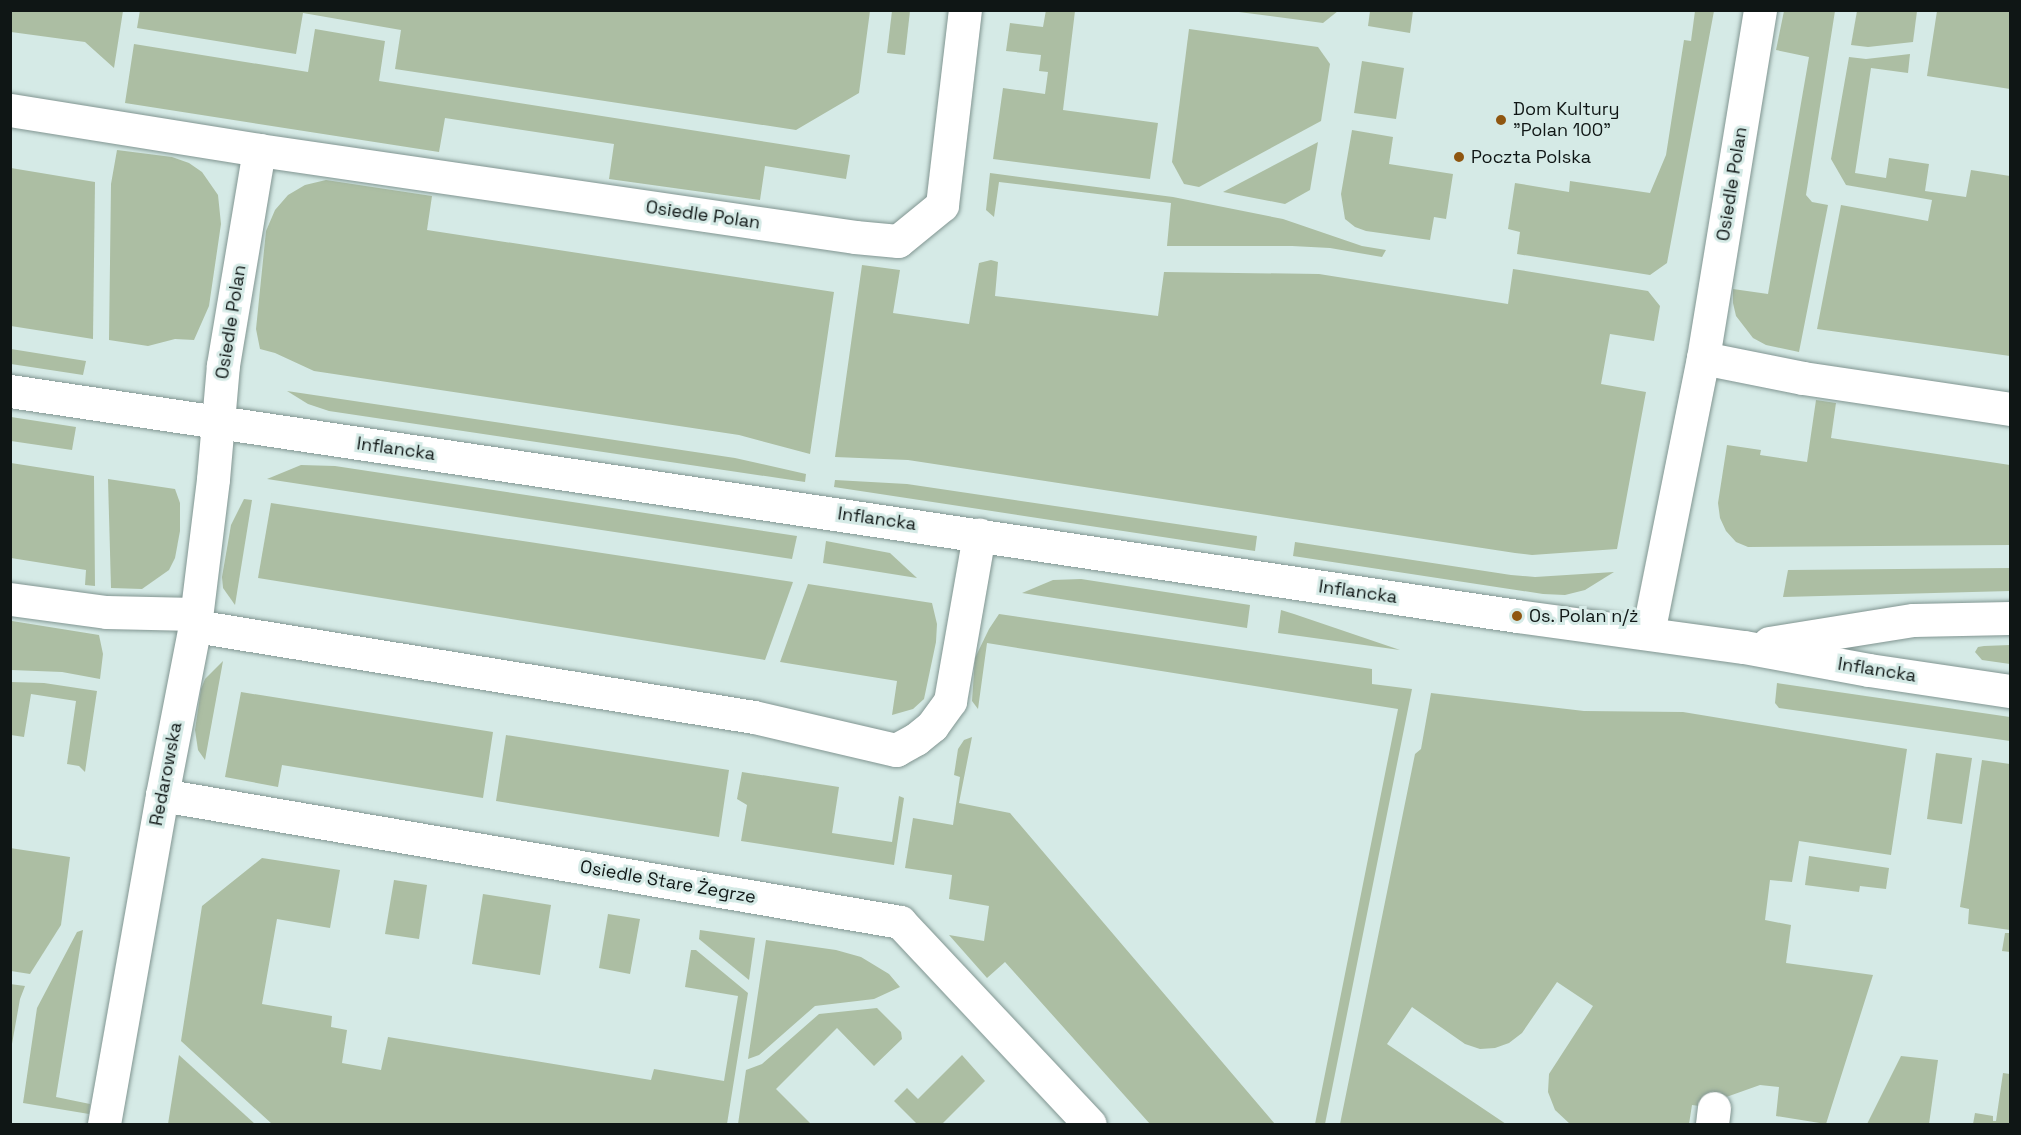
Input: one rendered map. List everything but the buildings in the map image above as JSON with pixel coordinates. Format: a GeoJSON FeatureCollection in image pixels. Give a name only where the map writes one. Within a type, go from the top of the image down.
{"type":"FeatureCollection","features":[{"type":"Feature","properties":{"kind":"street","name":"Osiedle Polan"},"geometry":{"type":"LineString","coordinates":[[10,110],[259,150],[855,237],[898,241],[942,205],[966,10]]}},
{"type":"Feature","properties":{"kind":"street","name":"Osiedle Polan"},"geometry":{"type":"LineString","coordinates":[[1648,633],[1703,358],[1761,10]]}},
{"type":"Feature","properties":{"kind":"street","name":"Osiedle Polan"},"geometry":{"type":"LineString","coordinates":[[216,422],[259,150]]}},
{"type":"Feature","properties":{"kind":"street"},"geometry":{"type":"LineString","coordinates":[[1703,358],[1803,378],[2010,409]]}},
{"type":"Feature","properties":{"kind":"street","name":"Inflancka"},"geometry":{"type":"LineString","coordinates":[[10,392],[979,534],[1517,616],[1744,647],[1869,670],[2010,691]]}},
{"type":"Feature","properties":{"kind":"street","name":"Redarowska"},"geometry":{"type":"LineString","coordinates":[[104,1125],[195,620],[213,479],[216,422]]}},
{"type":"Feature","properties":{"kind":"street"},"geometry":{"type":"LineString","coordinates":[[10,599],[106,612],[195,620],[754,717],[896,750],[916,739],[932,726],[950,701],[979,534]]}},
{"type":"Feature","properties":{"kind":"street","name":"Inflancka"},"geometry":{"type":"LineString","coordinates":[[1744,647],[1913,620],[2010,618]]}},
{"type":"Feature","properties":{"kind":"street","name":"Osiedle Stare Żegrze"},"geometry":{"type":"LineString","coordinates":[[162,795],[900,922],[1090,1125]]}},
{"type":"Feature","properties":{"kind":"green space"},"geometry":{"type":"Polygon","coordinates":[[[11,10],[123,11],[114,68],[85,42],[11,32],[11,10]]]}},
{"type":"Feature","properties":{"kind":"green space"},"geometry":{"type":"Polygon","coordinates":[[[140,10],[870,11],[859,93],[796,130],[395,69],[401,30],[303,13],[296,54],[137,28],[140,10]]]}},
{"type":"Feature","properties":{"kind":"green space"},"geometry":{"type":"Polygon","coordinates":[[[1046,10],[1075,11],[1063,110],[1158,123],[1150,179],[993,159],[1003,88],[1045,94],[1048,72],[1039,71],[1041,55],[1006,51],[1010,23],[1043,27],[1046,10]]]}},
{"type":"Feature","properties":{"kind":"green space"},"geometry":{"type":"Polygon","coordinates":[[[1338,10],[1323,23],[1231,11],[1338,10]]]}},
{"type":"Feature","properties":{"kind":"green space"},"geometry":{"type":"Polygon","coordinates":[[[2002,10],[2010,12],[2010,89],[1927,76],[1937,11],[2002,10]]]}},
{"type":"Feature","properties":{"kind":"green space"},"geometry":{"type":"Polygon","coordinates":[[[892,11],[910,11],[905,55],[887,53],[892,11]]]}},
{"type":"Feature","properties":{"kind":"green space"},"geometry":{"type":"Polygon","coordinates":[[[1370,11],[1413,11],[1410,33],[1368,26],[1370,11]]]}},
{"type":"Feature","properties":{"kind":"green space"},"geometry":{"type":"Polygon","coordinates":[[[1695,11],[1714,11],[1667,263],[1650,275],[1517,254],[1520,232],[1508,229],[1515,183],[1569,192],[1570,181],[1650,193],[1666,155],[1684,40],[1691,41],[1695,11]]]}},
{"type":"Feature","properties":{"kind":"green space"},"geometry":{"type":"Polygon","coordinates":[[[1784,11],[1835,11],[1806,195],[1812,202],[1828,205],[1799,352],[1766,345],[1753,338],[1736,316],[1733,303],[1733,289],[1768,294],[1809,57],[1776,50],[1784,11]]]}},
{"type":"Feature","properties":{"kind":"green space"},"geometry":{"type":"Polygon","coordinates":[[[1857,11],[1917,11],[1913,42],[1868,47],[1851,45],[1857,11]]]}},
{"type":"Feature","properties":{"kind":"green space"},"geometry":{"type":"Polygon","coordinates":[[[315,29],[385,41],[379,81],[850,155],[846,179],[765,166],[760,200],[609,179],[614,144],[445,118],[439,152],[125,103],[134,44],[308,72],[315,29]]]}},
{"type":"Feature","properties":{"kind":"green space"},"geometry":{"type":"Polygon","coordinates":[[[1189,29],[1318,47],[1330,64],[1321,121],[1199,187],[1184,184],[1172,162],[1189,29]]]}},
{"type":"Feature","properties":{"kind":"green space"},"geometry":{"type":"Polygon","coordinates":[[[1910,54],[1908,73],[1871,68],[1855,173],[1886,178],[1889,158],[1929,164],[1925,191],[1966,197],[1971,170],[2010,176],[2010,356],[1817,329],[1841,205],[1928,221],[1932,200],[1846,185],[1831,159],[1849,57],[1866,59],[1910,54]]]}},
{"type":"Feature","properties":{"kind":"green space"},"geometry":{"type":"Polygon","coordinates":[[[1362,61],[1404,68],[1396,119],[1354,113],[1362,61]]]}},
{"type":"Feature","properties":{"kind":"green space"},"geometry":{"type":"Polygon","coordinates":[[[1352,130],[1393,137],[1389,164],[1453,174],[1446,219],[1434,217],[1430,240],[1366,231],[1355,227],[1345,219],[1341,194],[1352,130]]]}},
{"type":"Feature","properties":{"kind":"green space"},"geometry":{"type":"Polygon","coordinates":[[[1318,142],[1310,190],[1285,204],[1223,192],[1318,142]]]}},
{"type":"Feature","properties":{"kind":"green space"},"geometry":{"type":"Polygon","coordinates":[[[117,150],[172,157],[189,163],[202,172],[218,195],[221,224],[209,306],[194,340],[175,339],[148,346],[109,340],[111,184],[117,150]]]}},
{"type":"Feature","properties":{"kind":"green space"},"geometry":{"type":"Polygon","coordinates":[[[11,168],[95,182],[93,339],[11,326],[11,168]]]}},
{"type":"Feature","properties":{"kind":"green space"},"geometry":{"type":"Polygon","coordinates":[[[990,173],[1173,197],[1283,219],[1362,246],[1386,250],[1382,257],[1330,248],[1292,246],[1167,246],[1171,203],[999,182],[994,217],[986,210],[990,173]]]}},
{"type":"Feature","properties":{"kind":"green space"},"geometry":{"type":"Polygon","coordinates":[[[326,180],[432,196],[427,230],[834,292],[810,454],[739,435],[314,371],[275,353],[260,349],[256,329],[266,231],[275,210],[288,195],[305,185],[326,180]]]}},
{"type":"Feature","properties":{"kind":"green space"},"geometry":{"type":"Polygon","coordinates":[[[991,260],[998,262],[995,296],[1158,316],[1164,272],[1319,274],[1508,304],[1513,269],[1648,291],[1660,306],[1654,341],[1610,334],[1601,384],[1646,392],[1617,549],[1532,555],[1515,553],[908,460],[835,457],[862,265],[900,270],[893,313],[969,324],[979,263],[991,260]]]}},
{"type":"Feature","properties":{"kind":"green space"},"geometry":{"type":"Polygon","coordinates":[[[11,349],[86,361],[83,375],[11,364],[11,349]]]}},
{"type":"Feature","properties":{"kind":"green space"},"geometry":{"type":"Polygon","coordinates":[[[287,391],[735,458],[806,474],[805,482],[329,411],[308,404],[287,391]]]}},
{"type":"Feature","properties":{"kind":"green space"},"geometry":{"type":"Polygon","coordinates":[[[1816,400],[1836,403],[1831,438],[2010,465],[2010,545],[1748,547],[1736,542],[1726,531],[1720,518],[1718,503],[1727,445],[1761,450],[1760,455],[1807,462],[1816,400]]]}},
{"type":"Feature","properties":{"kind":"green space"},"geometry":{"type":"Polygon","coordinates":[[[11,417],[76,427],[72,450],[11,441],[11,417]]]}},
{"type":"Feature","properties":{"kind":"green space"},"geometry":{"type":"Polygon","coordinates":[[[11,463],[94,476],[95,586],[85,585],[86,570],[11,558],[11,463]]]}},
{"type":"Feature","properties":{"kind":"green space"},"geometry":{"type":"Polygon","coordinates":[[[301,465],[335,466],[797,536],[792,559],[267,479],[301,465]]]}},
{"type":"Feature","properties":{"kind":"green space"},"geometry":{"type":"Polygon","coordinates":[[[108,479],[175,489],[180,503],[180,531],[175,558],[169,570],[142,589],[111,588],[108,479]]]}},
{"type":"Feature","properties":{"kind":"green space"},"geometry":{"type":"Polygon","coordinates":[[[835,480],[907,484],[1257,536],[1255,551],[834,487],[835,480]]]}},
{"type":"Feature","properties":{"kind":"green space"},"geometry":{"type":"Polygon","coordinates":[[[244,499],[252,500],[235,605],[223,588],[222,577],[231,525],[244,499]]]}},
{"type":"Feature","properties":{"kind":"green space"},"geometry":{"type":"Polygon","coordinates":[[[271,503],[793,582],[765,660],[258,578],[271,503]]]}},
{"type":"Feature","properties":{"kind":"green space"},"geometry":{"type":"Polygon","coordinates":[[[826,541],[890,553],[917,578],[823,563],[826,541]]]}},
{"type":"Feature","properties":{"kind":"green space"},"geometry":{"type":"Polygon","coordinates":[[[1295,542],[1511,575],[1535,577],[1614,572],[1585,590],[1565,595],[1543,594],[1293,556],[1295,542]]]}},
{"type":"Feature","properties":{"kind":"green space"},"geometry":{"type":"Polygon","coordinates":[[[2010,568],[2010,591],[1783,597],[1788,570],[2010,568]]]}},
{"type":"Feature","properties":{"kind":"green space"},"geometry":{"type":"Polygon","coordinates":[[[1081,579],[1250,605],[1247,628],[1022,593],[1053,580],[1081,579]]]}},
{"type":"Feature","properties":{"kind":"green space"},"geometry":{"type":"Polygon","coordinates":[[[808,584],[932,603],[937,624],[936,642],[924,699],[913,709],[892,715],[897,681],[780,662],[808,584]]]}},
{"type":"Feature","properties":{"kind":"green space"},"geometry":{"type":"Polygon","coordinates":[[[1281,610],[1294,614],[1400,650],[1278,633],[1281,610]]]}},
{"type":"Feature","properties":{"kind":"green space"},"geometry":{"type":"Polygon","coordinates":[[[999,614],[1372,669],[1372,684],[1412,689],[1325,1124],[1315,1124],[1398,709],[987,643],[978,709],[972,701],[975,658],[999,614]]]}},
{"type":"Feature","properties":{"kind":"green space"},"geometry":{"type":"Polygon","coordinates":[[[12,621],[99,635],[103,654],[100,679],[62,672],[11,670],[12,621]]]}},
{"type":"Feature","properties":{"kind":"green space"},"geometry":{"type":"Polygon","coordinates":[[[2010,645],[2010,664],[1982,660],[1975,652],[1978,647],[2010,645]]]}},
{"type":"Feature","properties":{"kind":"green space"},"geometry":{"type":"Polygon","coordinates":[[[223,661],[205,760],[198,750],[195,730],[201,689],[205,679],[223,661]]]}},
{"type":"Feature","properties":{"kind":"green space"},"geometry":{"type":"Polygon","coordinates":[[[11,682],[44,683],[97,691],[85,772],[79,766],[67,764],[76,701],[31,694],[24,737],[11,735],[11,682]]]}},
{"type":"Feature","properties":{"kind":"green space"},"geometry":{"type":"Polygon","coordinates":[[[1777,683],[2010,717],[2010,741],[1779,708],[1775,703],[1777,683]]]}},
{"type":"Feature","properties":{"kind":"green space"},"geometry":{"type":"Polygon","coordinates":[[[241,692],[493,732],[483,798],[282,765],[278,787],[225,777],[241,692]]]}},
{"type":"Feature","properties":{"kind":"green space"},"geometry":{"type":"Polygon","coordinates":[[[1431,693],[1584,711],[1683,712],[1907,749],[1891,855],[1799,841],[1792,882],[1770,880],[1765,920],[1791,925],[1786,963],[1873,975],[1826,1124],[1776,1116],[1779,1087],[1760,1085],[1715,1101],[1714,1108],[1692,1105],[1689,1124],[1570,1124],[1555,1110],[1548,1092],[1549,1074],[1593,1006],[1557,982],[1522,1033],[1509,1043],[1495,1048],[1480,1049],[1465,1044],[1412,1007],[1387,1044],[1506,1124],[1340,1124],[1415,754],[1421,749],[1431,693]]]}},
{"type":"Feature","properties":{"kind":"green space"},"geometry":{"type":"Polygon","coordinates":[[[506,735],[729,770],[719,837],[496,801],[506,735]]]}},
{"type":"Feature","properties":{"kind":"green space"},"geometry":{"type":"Polygon","coordinates":[[[972,737],[959,803],[1010,813],[1275,1124],[1150,1124],[1005,962],[987,978],[949,935],[984,941],[989,906],[949,899],[952,875],[905,868],[913,818],[953,825],[960,777],[954,775],[958,749],[964,740],[972,737]]]}},
{"type":"Feature","properties":{"kind":"green space"},"geometry":{"type":"Polygon","coordinates":[[[1936,753],[1972,758],[1962,824],[1927,819],[1936,753]]]}},
{"type":"Feature","properties":{"kind":"green space"},"geometry":{"type":"Polygon","coordinates":[[[1982,760],[2010,764],[2010,930],[1968,924],[1969,909],[1960,907],[1982,760]]]}},
{"type":"Feature","properties":{"kind":"green space"},"geometry":{"type":"Polygon","coordinates":[[[742,772],[839,787],[832,833],[892,842],[899,796],[904,798],[894,865],[741,841],[747,805],[737,799],[742,772]]]}},
{"type":"Feature","properties":{"kind":"green space"},"geometry":{"type":"Polygon","coordinates":[[[10,848],[70,857],[61,925],[30,974],[11,971],[10,848]]]}},
{"type":"Feature","properties":{"kind":"green space"},"geometry":{"type":"Polygon","coordinates":[[[1809,856],[1889,868],[1886,889],[1860,886],[1859,892],[1805,885],[1809,856]]]}},
{"type":"Feature","properties":{"kind":"green space"},"geometry":{"type":"Polygon","coordinates":[[[262,858],[340,870],[330,928],[277,919],[262,1004],[332,1016],[331,1027],[347,1030],[342,1063],[381,1070],[388,1037],[651,1080],[654,1069],[724,1081],[738,996],[685,987],[691,950],[696,950],[748,993],[727,1124],[272,1124],[181,1041],[202,906],[262,858]]]}},
{"type":"Feature","properties":{"kind":"green space"},"geometry":{"type":"Polygon","coordinates":[[[394,880],[427,885],[419,939],[385,934],[394,880]]]}},
{"type":"Feature","properties":{"kind":"green space"},"geometry":{"type":"Polygon","coordinates":[[[483,894],[551,905],[540,975],[472,964],[483,894]]]}},
{"type":"Feature","properties":{"kind":"green space"},"geometry":{"type":"Polygon","coordinates":[[[608,914],[640,919],[630,974],[599,968],[608,914]]]}},
{"type":"Feature","properties":{"kind":"green space"},"geometry":{"type":"Polygon","coordinates":[[[83,930],[56,1097],[90,1104],[89,1114],[23,1103],[37,1008],[77,932],[83,930]]]}},
{"type":"Feature","properties":{"kind":"green space"},"geometry":{"type":"Polygon","coordinates":[[[700,930],[755,938],[749,980],[699,939],[700,930]]]}},
{"type":"Feature","properties":{"kind":"green space"},"geometry":{"type":"Polygon","coordinates":[[[2005,933],[2010,933],[2010,952],[2002,951],[2005,933]]]}},
{"type":"Feature","properties":{"kind":"green space"},"geometry":{"type":"Polygon","coordinates":[[[766,940],[836,950],[861,957],[889,974],[900,987],[874,999],[815,1006],[759,1055],[748,1059],[766,940]]]}},
{"type":"Feature","properties":{"kind":"green space"},"geometry":{"type":"Polygon","coordinates":[[[10,984],[25,986],[20,999],[12,1044],[10,984]]]}},
{"type":"Feature","properties":{"kind":"green space"},"geometry":{"type":"Polygon","coordinates":[[[877,1008],[901,1032],[902,1039],[874,1066],[837,1028],[776,1089],[811,1124],[738,1124],[746,1070],[762,1064],[819,1014],[877,1008]]]}},
{"type":"Feature","properties":{"kind":"green space"},"geometry":{"type":"Polygon","coordinates":[[[179,1055],[255,1124],[168,1124],[179,1055]]]}},
{"type":"Feature","properties":{"kind":"green space"},"geometry":{"type":"Polygon","coordinates":[[[962,1055],[985,1081],[942,1124],[917,1124],[894,1101],[907,1088],[918,1099],[962,1055]]]}},
{"type":"Feature","properties":{"kind":"green space"},"geometry":{"type":"Polygon","coordinates":[[[1901,1056],[1938,1060],[1929,1124],[1867,1124],[1901,1056]]]}},
{"type":"Feature","properties":{"kind":"green space"},"geometry":{"type":"Polygon","coordinates":[[[2003,1073],[2010,1074],[2010,1124],[1973,1124],[1975,1113],[1993,1116],[1993,1121],[1996,1121],[2003,1073]]]}},
{"type":"Feature","properties":{"kind":"place","name":"Dom Kultury \"Polan 100\""},"geometry":{"type":"Point","coordinates":[1501,120]}},
{"type":"Feature","properties":{"kind":"place","name":"Poczta Polska"},"geometry":{"type":"Point","coordinates":[1459,157]}},
{"type":"Feature","properties":{"kind":"place","name":"Os. Polan n/ż"},"geometry":{"type":"Point","coordinates":[1517,616]}}]}
